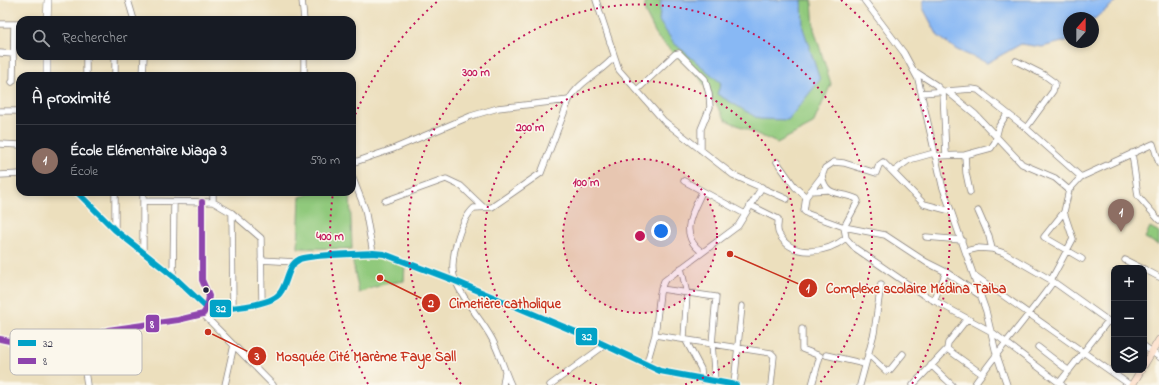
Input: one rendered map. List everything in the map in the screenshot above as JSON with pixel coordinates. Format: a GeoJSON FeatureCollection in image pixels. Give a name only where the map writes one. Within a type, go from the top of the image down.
{"type":"FeatureCollection","features":[{"type":"Feature","properties":{"kind":"main road"},"geometry":{"type":"LineString","coordinates":[[1147,360],[1159,340]]}},
{"type":"Feature","properties":{"kind":"main road"},"geometry":{"type":"LineString","coordinates":[[1131,385],[1139,373]]}},
{"type":"Feature","properties":{"kind":"street"},"geometry":{"type":"LineString","coordinates":[[47,16],[48,0]]}},
{"type":"Feature","properties":{"kind":"street"},"geometry":{"type":"LineString","coordinates":[[128,0],[133,16]]}},
{"type":"Feature","properties":{"kind":"street"},"geometry":{"type":"LineString","coordinates":[[302,0],[304,16]]}},
{"type":"Feature","properties":{"kind":"street"},"geometry":{"type":"LineString","coordinates":[[596,0],[619,70],[664,121],[734,175],[787,199]]}},
{"type":"Feature","properties":{"kind":"street"},"geometry":{"type":"LineString","coordinates":[[864,0],[904,53],[915,72],[922,93],[935,154],[951,211],[981,296],[992,332],[996,353],[1007,385]]}},
{"type":"Feature","properties":{"kind":"street"},"geometry":{"type":"LineString","coordinates":[[0,24],[16,24]]}},
{"type":"Feature","properties":{"kind":"street"},"geometry":{"type":"LineString","coordinates":[[12,82],[13,54],[16,32]]}},
{"type":"Feature","properties":{"kind":"street"},"geometry":{"type":"LineString","coordinates":[[637,90],[675,54],[679,53],[702,76],[709,94],[710,107],[701,130],[701,150]]}},
{"type":"Feature","properties":{"kind":"street"},"geometry":{"type":"LineString","coordinates":[[0,54],[13,54]]}},
{"type":"Feature","properties":{"kind":"street"},"geometry":{"type":"LineString","coordinates":[[511,385],[493,341],[455,281],[455,252],[458,233],[469,212],[474,208],[492,206],[541,173],[569,100],[575,89],[604,68],[614,57]]}},
{"type":"Feature","properties":{"kind":"street"},"geometry":{"type":"LineString","coordinates":[[47,60],[47,72]]}},
{"type":"Feature","properties":{"kind":"street"},"geometry":{"type":"LineString","coordinates":[[86,60],[86,72]]}},
{"type":"Feature","properties":{"kind":"street"},"geometry":{"type":"LineString","coordinates":[[115,60],[115,72]]}},
{"type":"Feature","properties":{"kind":"street"},"geometry":{"type":"LineString","coordinates":[[144,60],[144,72]]}},
{"type":"Feature","properties":{"kind":"street"},"geometry":{"type":"LineString","coordinates":[[304,60],[304,72]]}},
{"type":"Feature","properties":{"kind":"street"},"geometry":{"type":"LineString","coordinates":[[1016,61],[1044,75],[1055,83],[1053,91],[1026,128]]}},
{"type":"Feature","properties":{"kind":"street"},"geometry":{"type":"LineString","coordinates":[[915,72],[936,85],[975,114],[1022,164],[1055,178],[1069,190]]}},
{"type":"Feature","properties":{"kind":"street"},"geometry":{"type":"LineString","coordinates":[[922,93],[975,89],[1026,128],[1081,177]]}},
{"type":"Feature","properties":{"kind":"street"},"geometry":{"type":"LineString","coordinates":[[946,92],[946,155]]}},
{"type":"Feature","properties":{"kind":"street"},"geometry":{"type":"LineString","coordinates":[[356,162],[393,149],[471,116],[498,108],[569,100]]}},
{"type":"Feature","properties":{"kind":"street"},"geometry":{"type":"LineString","coordinates":[[0,111],[16,111]]}},
{"type":"Feature","properties":{"kind":"street"},"geometry":{"type":"LineString","coordinates":[[893,172],[909,160],[935,154],[965,155],[994,147],[999,126],[1007,114]]}},
{"type":"Feature","properties":{"kind":"street"},"geometry":{"type":"LineString","coordinates":[[0,144],[16,144]]}},
{"type":"Feature","properties":{"kind":"street"},"geometry":{"type":"LineString","coordinates":[[1082,259],[1044,237],[1064,212],[1069,190],[1081,177],[1153,144],[1159,163]]}},
{"type":"Feature","properties":{"kind":"street"},"geometry":{"type":"LineString","coordinates":[[1132,153],[1138,196],[1159,220]]}},
{"type":"Feature","properties":{"kind":"street"},"geometry":{"type":"LineString","coordinates":[[965,155],[966,173],[970,192]]}},
{"type":"Feature","properties":{"kind":"street"},"geometry":{"type":"LineString","coordinates":[[777,162],[795,187],[806,197]]}},
{"type":"Feature","properties":{"kind":"street"},"geometry":{"type":"LineString","coordinates":[[951,211],[924,204],[883,162],[879,165],[879,170],[876,173],[844,163],[834,162],[825,168],[822,176],[806,197],[804,211],[844,228],[885,235],[926,262],[946,272],[981,296]]}},
{"type":"Feature","properties":{"kind":"street"},"geometry":{"type":"LineString","coordinates":[[0,175],[16,174]]}},
{"type":"Feature","properties":{"kind":"street"},"geometry":{"type":"LineString","coordinates":[[822,176],[824,186],[828,190]]}},
{"type":"Feature","properties":{"kind":"street"},"geometry":{"type":"LineString","coordinates":[[385,201],[446,179],[461,186],[483,207]]}},
{"type":"Feature","properties":{"kind":"street"},"geometry":{"type":"LineString","coordinates":[[684,181],[745,214]]}},
{"type":"Feature","properties":{"kind":"street"},"geometry":{"type":"LineString","coordinates":[[356,186],[365,209],[373,253]]}},
{"type":"Feature","properties":{"kind":"street"},"geometry":{"type":"LineString","coordinates":[[646,366],[655,335],[661,289],[664,281],[738,226],[762,187]]}},
{"type":"Feature","properties":{"kind":"street"},"geometry":{"type":"LineString","coordinates":[[810,191],[828,190],[857,199],[858,201],[844,228],[846,238],[855,248],[934,301],[992,332],[1058,384],[1108,321]]}},
{"type":"Feature","properties":{"kind":"street"},"geometry":{"type":"LineString","coordinates":[[702,192],[694,207],[688,233],[694,247],[702,252]]}},
{"type":"Feature","properties":{"kind":"street"},"geometry":{"type":"LineString","coordinates":[[81,196],[115,230],[173,276],[197,300],[234,345],[273,385]]}},
{"type":"Feature","properties":{"kind":"street"},"geometry":{"type":"LineString","coordinates":[[115,196],[115,230]]}},
{"type":"Feature","properties":{"kind":"street"},"geometry":{"type":"LineString","coordinates":[[143,196],[143,252]]}},
{"type":"Feature","properties":{"kind":"street"},"geometry":{"type":"LineString","coordinates":[[213,196],[213,202]]}},
{"type":"Feature","properties":{"kind":"street"},"geometry":{"type":"LineString","coordinates":[[143,201],[213,202],[232,213],[261,238],[262,302]]}},
{"type":"Feature","properties":{"kind":"street"},"geometry":{"type":"LineString","coordinates":[[173,276],[174,202]]}},
{"type":"Feature","properties":{"kind":"street"},"geometry":{"type":"LineString","coordinates":[[202,202],[202,280],[208,293],[205,311]]}},
{"type":"Feature","properties":{"kind":"street"},"geometry":{"type":"LineString","coordinates":[[750,205],[778,219],[777,228],[780,236],[789,246],[800,250],[819,250],[846,238]]}},
{"type":"Feature","properties":{"kind":"street"},"geometry":{"type":"LineString","coordinates":[[978,211],[989,236],[992,248]]}},
{"type":"Feature","properties":{"kind":"street"},"geometry":{"type":"LineString","coordinates":[[974,385],[996,353],[1030,314],[1052,281],[1073,239],[1064,212]]}},
{"type":"Feature","properties":{"kind":"street"},"geometry":{"type":"LineString","coordinates":[[232,213],[233,308]]}},
{"type":"Feature","properties":{"kind":"street"},"geometry":{"type":"LineString","coordinates":[[926,237],[962,240]]}},
{"type":"Feature","properties":{"kind":"street"},"geometry":{"type":"LineString","coordinates":[[966,251],[979,248],[992,248],[1004,253],[1052,281],[1111,323]]}},
{"type":"Feature","properties":{"kind":"street"},"geometry":{"type":"LineString","coordinates":[[115,329],[178,320],[205,311],[233,308],[262,302],[275,298],[281,292],[290,270],[296,262],[306,257],[373,253],[394,257],[455,281],[605,345],[646,366],[678,376],[735,385],[742,306]]}},
{"type":"Feature","properties":{"kind":"street"},"geometry":{"type":"LineString","coordinates":[[261,260],[296,262]]}},
{"type":"Feature","properties":{"kind":"street"},"geometry":{"type":"LineString","coordinates":[[1125,260],[1135,265]]}},
{"type":"Feature","properties":{"kind":"street"},"geometry":{"type":"LineString","coordinates":[[681,268],[687,294],[685,340],[701,369],[702,380]]}},
{"type":"Feature","properties":{"kind":"street"},"geometry":{"type":"LineString","coordinates":[[1147,271],[1159,277]]}},
{"type":"Feature","properties":{"kind":"street"},"geometry":{"type":"LineString","coordinates":[[934,301],[946,272]]}},
{"type":"Feature","properties":{"kind":"street"},"geometry":{"type":"LineString","coordinates":[[973,275],[1131,385]]}},
{"type":"Feature","properties":{"kind":"street"},"geometry":{"type":"LineString","coordinates":[[860,385],[874,333],[881,284]]}},
{"type":"Feature","properties":{"kind":"street"},"geometry":{"type":"LineString","coordinates":[[661,289],[687,294],[716,297],[712,344],[719,383]]}},
{"type":"Feature","properties":{"kind":"street"},"geometry":{"type":"LineString","coordinates":[[913,385],[947,348],[948,343],[967,319]]}},
{"type":"Feature","properties":{"kind":"street"},"geometry":{"type":"LineString","coordinates":[[802,329],[802,349],[820,356],[812,385]]}},
{"type":"Feature","properties":{"kind":"street"},"geometry":{"type":"LineString","coordinates":[[655,335],[766,352],[774,356],[771,385]]}},
{"type":"Feature","properties":{"kind":"street"},"geometry":{"type":"LineString","coordinates":[[0,339],[10,341]]}},
{"type":"Feature","properties":{"kind":"street"},"geometry":{"type":"LineString","coordinates":[[225,385],[234,345]]}},
{"type":"Feature","properties":{"kind":"street"},"geometry":{"type":"LineString","coordinates":[[550,385],[605,345]]}},
{"type":"Feature","properties":{"kind":"street"},"geometry":{"type":"LineString","coordinates":[[1038,347],[1069,370]]}},
{"type":"Feature","properties":{"kind":"street"},"geometry":{"type":"LineString","coordinates":[[947,348],[982,374]]}},
{"type":"Feature","properties":{"kind":"street"},"geometry":{"type":"LineString","coordinates":[[1147,348],[1159,357]]}},
{"type":"Feature","properties":{"kind":"street"},"geometry":{"type":"LineString","coordinates":[[868,354],[886,371],[890,370],[903,354]]}},
{"type":"Feature","properties":{"kind":"street"},"geometry":{"type":"LineString","coordinates":[[826,355],[865,364]]}},
{"type":"Feature","properties":{"kind":"street"},"geometry":{"type":"LineString","coordinates":[[931,365],[952,385]]}},
{"type":"Feature","properties":{"kind":"street"},"geometry":{"type":"LineString","coordinates":[[503,385],[505,371]]}},
{"type":"Feature","properties":{"kind":"street"},"geometry":{"type":"LineString","coordinates":[[85,375],[87,385]]}},
{"type":"Feature","properties":{"kind":"green space"},"geometry":{"type":"Polygon","coordinates":[[[645,0],[812,0],[814,29],[831,84],[813,124],[777,143],[726,120],[699,77],[658,38],[645,12],[645,0]]]}},
{"type":"Feature","properties":{"kind":"green space"},"geometry":{"type":"Polygon","coordinates":[[[350,196],[352,249],[298,248],[300,197],[350,196]]]}},
{"type":"Feature","properties":{"kind":"green space"},"geometry":{"type":"Polygon","coordinates":[[[1150,227],[1159,232],[1159,245],[1145,238],[1150,227]]]}},
{"type":"Feature","properties":{"kind":"green space"},"geometry":{"type":"Polygon","coordinates":[[[352,258],[387,258],[405,265],[404,281],[384,284],[359,293],[352,258]]]}},
{"type":"Feature","properties":{"kind":"water"},"geometry":{"type":"Polygon","coordinates":[[[661,0],[802,0],[803,28],[820,80],[788,120],[759,119],[717,94],[721,83],[674,43],[659,21],[661,0]]]}},
{"type":"Feature","properties":{"kind":"water"},"geometry":{"type":"Polygon","coordinates":[[[923,0],[1118,0],[1099,15],[1099,12],[1063,12],[1063,42],[1042,47],[1021,44],[987,63],[957,50],[938,36],[923,8],[923,0]]]}},
{"type":"Feature","properties":{"kind":"transit line","name":"32"},"geometry":{"type":"LineString","coordinates":[[81,196],[115,230],[173,276],[207,308],[234,308],[257,304],[275,297],[283,289],[293,265],[300,259],[306,257],[335,254],[384,254],[455,281],[588,337],[660,371],[736,385]]}},
{"type":"Feature","properties":{"kind":"transit line","name":"8"},"geometry":{"type":"LineString","coordinates":[[115,329],[178,320],[203,314],[207,308],[209,296],[202,280],[202,202]]}},
{"type":"Feature","properties":{"kind":"transit line","name":"8"},"geometry":{"type":"LineString","coordinates":[[0,339],[10,341]]}},
{"type":"Feature","properties":{"kind":"place","name":"École Elémentaire Niaga 3"},"geometry":{"type":"Point","coordinates":[1121,232]}},
{"type":"Feature","properties":{"kind":"place","name":"Complexe scolaire Médina Taiba"},"geometry":{"type":"Point","coordinates":[730,254]}},
{"type":"Feature","properties":{"kind":"place","name":"Cimetière catholique"},"geometry":{"type":"Point","coordinates":[380,278]}},
{"type":"Feature","properties":{"kind":"place","name":"Mosquée Cité Marème Faye Sall"},"geometry":{"type":"Point","coordinates":[208,332]}}]}
